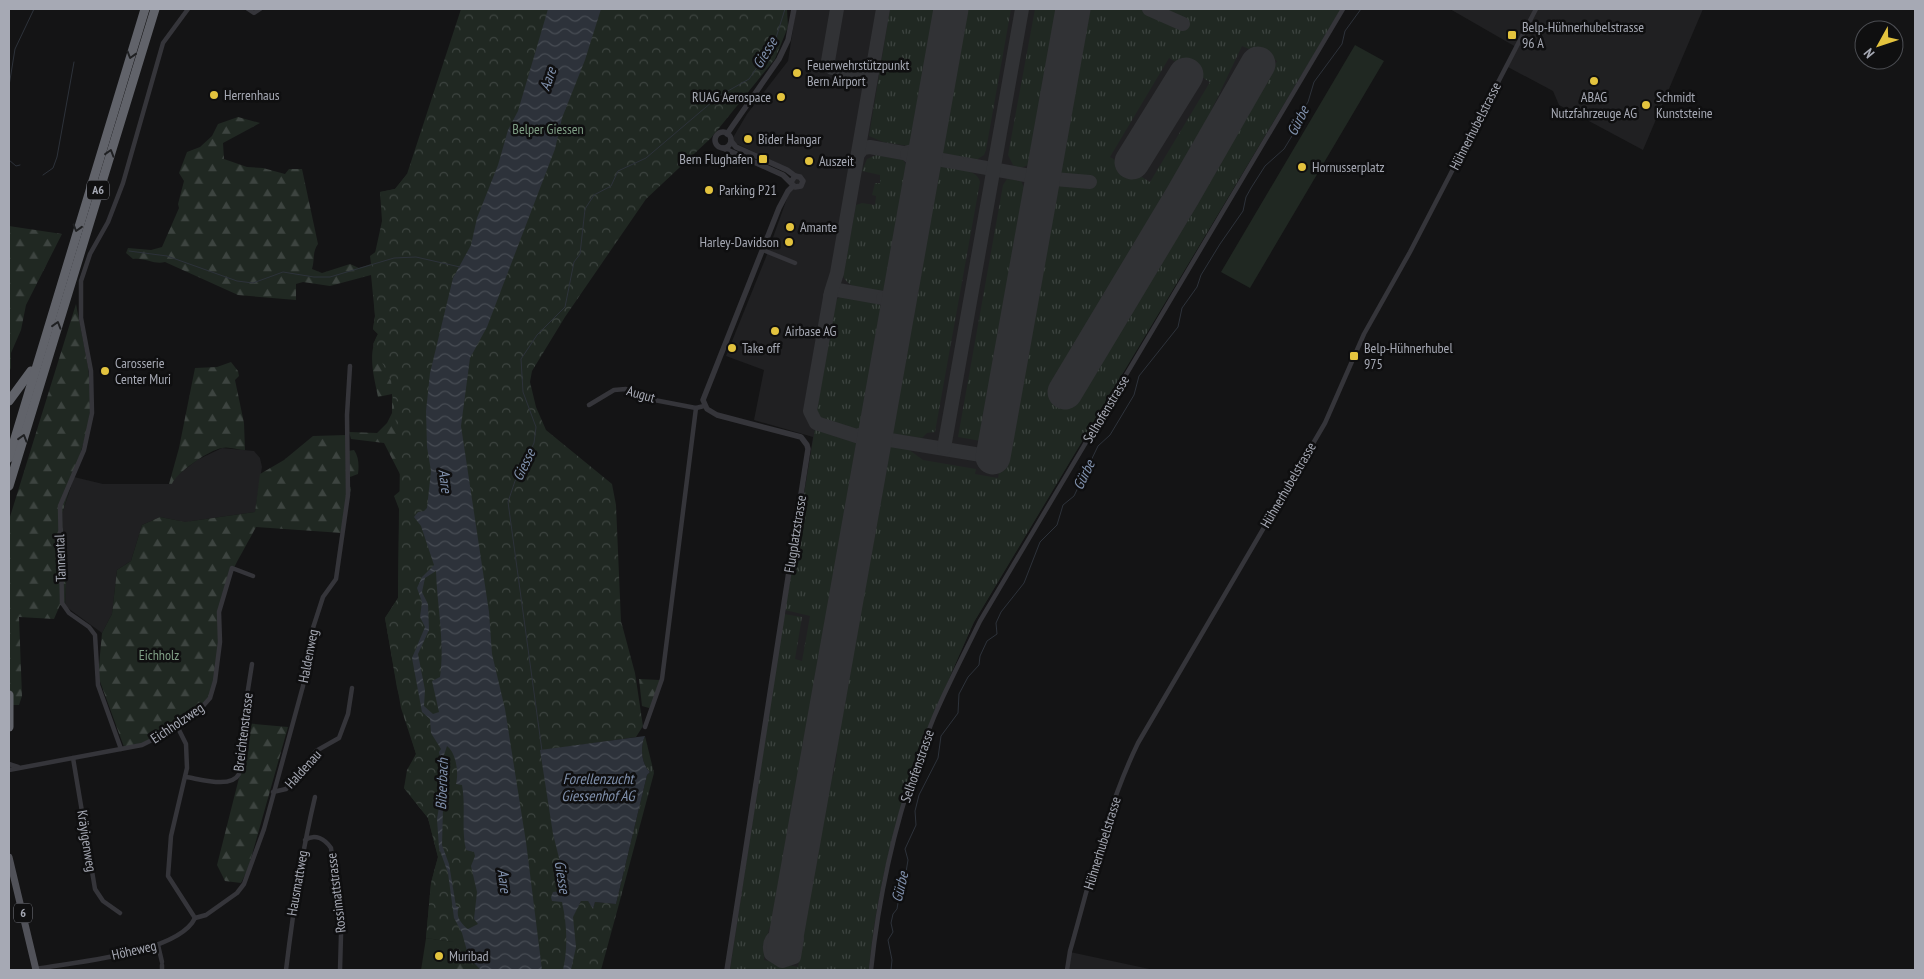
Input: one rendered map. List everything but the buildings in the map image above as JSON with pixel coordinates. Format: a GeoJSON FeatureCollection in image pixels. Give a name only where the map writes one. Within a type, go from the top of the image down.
{"type":"FeatureCollection","features":[{"type":"Feature","properties":{"kind":"highway","name":"A6"},"geometry":{"type":"LineString","coordinates":[[9,458],[145,9]]}},
{"type":"Feature","properties":{"kind":"highway","name":"A6"},"geometry":{"type":"LineString","coordinates":[[9,486],[156,9]]}},
{"type":"Feature","properties":{"kind":"highway"},"geometry":{"type":"LineString","coordinates":[[9,401],[37,362]]}},
{"type":"Feature","properties":{"kind":"highway"},"geometry":{"type":"LineString","coordinates":[[9,695],[9,727]]}},
{"type":"Feature","properties":{"kind":"main road","name":"6"},"geometry":{"type":"LineString","coordinates":[[9,857],[36,970]]}},
{"type":"Feature","properties":{"kind":"street","name":"Tannental"},"geometry":{"type":"LineString","coordinates":[[121,749],[98,685],[95,635],[90,627],[65,609],[61,596],[60,506],[84,450],[91,426],[91,371],[80,306],[80,286],[84,270],[90,254],[111,215],[123,183],[161,47],[166,37],[188,9]]}},
{"type":"Feature","properties":{"kind":"street"},"geometry":{"type":"LineString","coordinates":[[248,9],[254,13],[260,9]]}},
{"type":"Feature","properties":{"kind":"street"},"geometry":{"type":"LineString","coordinates":[[727,134],[779,59],[789,35],[794,9]]}},
{"type":"Feature","properties":{"kind":"street","name":"Selhofenstrasse"},"geometry":{"type":"LineString","coordinates":[[871,970],[885,875],[900,817],[933,718],[945,692],[980,621],[1344,9]]}},
{"type":"Feature","properties":{"kind":"street","name":"Hühnerhubelstrasse"},"geometry":{"type":"LineString","coordinates":[[1066,970],[1108,819],[1126,767],[1138,743],[1325,423],[1364,334],[1410,252],[1536,9]]}},
{"type":"Feature","properties":{"kind":"street"},"geometry":{"type":"LineString","coordinates":[[719,134],[727,134],[737,148],[787,170],[800,177],[803,183],[799,188],[783,175],[717,145],[716,139],[719,134]]}},
{"type":"Feature","properties":{"kind":"street"},"geometry":{"type":"LineString","coordinates":[[723,148],[728,146],[731,141]]}},
{"type":"Feature","properties":{"kind":"street"},"geometry":{"type":"LineString","coordinates":[[645,727],[662,679],[696,408],[704,406],[704,393],[779,208],[796,176]]}},
{"type":"Feature","properties":{"kind":"street"},"geometry":{"type":"LineString","coordinates":[[763,250],[795,263]]}},
{"type":"Feature","properties":{"kind":"street","name":"Haldenweg"},"geometry":{"type":"LineString","coordinates":[[195,918],[206,915],[236,893],[244,884],[264,829],[303,686],[311,634],[324,597],[336,579],[348,495],[347,415],[350,366]]}},
{"type":"Feature","properties":{"kind":"street","name":"Augut"},"geometry":{"type":"LineString","coordinates":[[589,405],[614,390],[626,389],[649,399],[696,408]]}},
{"type":"Feature","properties":{"kind":"street","name":"Flugplatzstrasse"},"geometry":{"type":"LineString","coordinates":[[704,406],[717,415],[797,435],[804,440],[808,449],[727,970]]}},
{"type":"Feature","properties":{"kind":"street","name":"Eichholzweg"},"geometry":{"type":"LineString","coordinates":[[9,770],[149,742],[176,726],[203,706],[211,695],[220,642],[219,612],[232,568],[253,576]]}},
{"type":"Feature","properties":{"kind":"street","name":"Breichtenstrasse"},"geometry":{"type":"LineString","coordinates":[[186,777],[227,782],[237,778],[252,664]]}},
{"type":"Feature","properties":{"kind":"street","name":"Haldenau"},"geometry":{"type":"LineString","coordinates":[[273,792],[286,789],[316,751],[339,738],[348,714],[352,688]]}},
{"type":"Feature","properties":{"kind":"street"},"geometry":{"type":"LineString","coordinates":[[176,726],[184,740],[187,753],[186,777],[171,836],[168,870],[171,885],[195,918]]}},
{"type":"Feature","properties":{"kind":"street","name":"Kräyigenweg"},"geometry":{"type":"LineString","coordinates":[[73,758],[95,889],[102,901],[120,913]]}},
{"type":"Feature","properties":{"kind":"street"},"geometry":{"type":"LineString","coordinates":[[9,764],[19,768]]}},
{"type":"Feature","properties":{"kind":"street","name":"Hausmattweg"},"geometry":{"type":"LineString","coordinates":[[286,970],[290,922],[304,840],[315,797]]}},
{"type":"Feature","properties":{"kind":"street","name":"Rossimattstrasse"},"geometry":{"type":"LineString","coordinates":[[304,840],[313,836],[322,839],[331,848],[341,935],[340,970]]}},
{"type":"Feature","properties":{"kind":"street","name":"Höheweg"},"geometry":{"type":"LineString","coordinates":[[36,970],[143,950],[158,945],[181,933],[195,918]]}},
{"type":"Feature","properties":{"kind":"street"},"geometry":{"type":"LineString","coordinates":[[158,945],[162,966]]}},
{"type":"Feature","properties":{"kind":"shaded area"},"geometry":{"type":"Polygon","coordinates":[[[796,9],[1340,9],[974,622],[936,707],[897,816],[883,874],[869,970],[729,970],[813,437],[754,420],[764,370],[726,356],[766,257],[795,176],[777,163],[731,141],[747,114],[788,61],[796,9]]]}},
{"type":"Feature","properties":{"kind":"shaded area"},"geometry":{"type":"Polygon","coordinates":[[[1450,9],[1703,9],[1643,150],[1559,105],[1553,91],[1506,66],[1516,47],[1450,9]]]}},
{"type":"Feature","properties":{"kind":"shaded area"},"geometry":{"type":"Polygon","coordinates":[[[222,448],[254,451],[260,458],[262,467],[255,512],[185,522],[160,517],[142,525],[131,561],[117,570],[112,614],[102,633],[65,606],[67,559],[64,551],[62,514],[74,477],[103,484],[171,484],[174,478],[197,460],[222,448]]]}},
{"type":"Feature","properties":{"kind":"shaded area"},"geometry":{"type":"Polygon","coordinates":[[[1070,952],[1154,970],[1067,970],[1070,952]]]}},
{"type":"Feature","properties":{"kind":"green space","name":"Belper Giessen"},"geometry":{"type":"Polygon","coordinates":[[[461,9],[787,9],[788,27],[775,59],[711,138],[646,199],[565,317],[532,371],[530,382],[536,407],[546,430],[612,484],[616,505],[621,621],[635,673],[643,726],[636,737],[545,750],[562,833],[563,861],[573,916],[581,901],[588,901],[593,908],[595,902],[619,904],[601,970],[466,970],[454,942],[426,938],[431,883],[438,857],[428,818],[404,788],[416,754],[397,688],[385,618],[398,598],[400,458],[391,381],[373,344],[378,334],[373,329],[375,316],[372,267],[382,221],[380,192],[395,189],[407,174],[461,9]]]}},
{"type":"Feature","properties":{"kind":"green space"},"geometry":{"type":"Polygon","coordinates":[[[890,9],[939,9],[915,140],[908,146],[883,142],[869,136],[890,9]]]}},
{"type":"Feature","properties":{"kind":"green space"},"geometry":{"type":"Polygon","coordinates":[[[963,9],[1011,9],[986,150],[984,155],[976,160],[938,152],[963,9]]]}},
{"type":"Feature","properties":{"kind":"green space"},"geometry":{"type":"Polygon","coordinates":[[[1035,9],[1059,9],[1033,157],[1028,165],[1021,168],[1013,165],[1008,155],[1035,9]]]}},
{"type":"Feature","properties":{"kind":"green space"},"geometry":{"type":"Polygon","coordinates":[[[1082,9],[1141,9],[1182,27],[1185,20],[1160,9],[1341,9],[974,622],[938,706],[906,792],[883,879],[869,970],[730,970],[784,614],[802,617],[795,659],[802,661],[810,616],[785,610],[815,428],[858,440],[861,449],[810,733],[800,770],[803,771],[776,923],[769,928],[764,960],[798,967],[804,934],[800,925],[826,775],[833,776],[837,754],[832,746],[886,442],[908,449],[923,460],[976,469],[975,474],[998,478],[1082,9]],[[1242,46],[1172,193],[1052,394],[1072,407],[1277,61],[1242,46]],[[1169,58],[1110,157],[1150,182],[1210,82],[1169,58]]]}},
{"type":"Feature","properties":{"kind":"green space","name":"Hornusserplatz"},"geometry":{"type":"Polygon","coordinates":[[[1355,45],[1384,61],[1250,288],[1221,272],[1355,45]]]}},
{"type":"Feature","properties":{"kind":"green space"},"geometry":{"type":"Polygon","coordinates":[[[238,117],[260,123],[223,143],[224,159],[247,167],[263,168],[285,174],[289,169],[302,169],[318,244],[315,250],[312,269],[322,273],[350,264],[359,268],[371,264],[370,256],[382,247],[385,235],[380,192],[395,189],[407,174],[483,970],[454,970],[454,942],[426,938],[431,883],[438,857],[428,818],[404,788],[407,770],[416,754],[401,708],[385,618],[398,598],[399,509],[394,496],[406,486],[384,443],[351,439],[349,432],[377,433],[387,423],[392,413],[392,394],[378,397],[373,373],[373,349],[378,334],[373,329],[375,316],[371,275],[330,286],[303,282],[296,284],[296,300],[238,295],[165,262],[157,263],[133,259],[126,253],[128,248],[151,250],[162,247],[179,208],[178,204],[184,181],[179,173],[187,152],[200,147],[212,136],[218,124],[238,117]]]}},
{"type":"Feature","properties":{"kind":"green space"},"geometry":{"type":"Polygon","coordinates":[[[876,155],[903,160],[910,169],[891,281],[888,288],[871,291],[857,288],[846,281],[843,276],[856,205],[862,203],[875,205],[876,196],[872,195],[875,183],[880,183],[880,175],[862,171],[867,159],[876,155]]]}},
{"type":"Feature","properties":{"kind":"green space"},"geometry":{"type":"Polygon","coordinates":[[[936,165],[974,173],[980,182],[935,432],[927,433],[922,438],[888,433],[936,165]]]}},
{"type":"Feature","properties":{"kind":"green space"},"geometry":{"type":"Polygon","coordinates":[[[1007,179],[1021,181],[1026,192],[981,441],[958,437],[1003,185],[1007,179]]]}},
{"type":"Feature","properties":{"kind":"green space"},"geometry":{"type":"Polygon","coordinates":[[[9,226],[62,234],[26,305],[21,330],[11,353],[11,368],[9,372],[9,226]]]}},
{"type":"Feature","properties":{"kind":"green space"},"geometry":{"type":"Polygon","coordinates":[[[841,296],[877,303],[885,314],[867,417],[863,425],[858,429],[839,427],[826,422],[816,416],[813,411],[832,303],[841,296]]]}},
{"type":"Feature","properties":{"kind":"green space"},"geometry":{"type":"Polygon","coordinates":[[[76,304],[88,366],[91,404],[88,428],[62,514],[64,550],[67,559],[65,606],[60,605],[54,619],[19,617],[22,696],[19,705],[9,705],[9,520],[76,304]]]}},
{"type":"Feature","properties":{"kind":"green space"},"geometry":{"type":"Polygon","coordinates":[[[231,362],[238,371],[239,376],[235,380],[244,423],[245,450],[227,447],[209,453],[180,474],[172,484],[169,484],[179,448],[195,368],[217,367],[231,362]]]}},
{"type":"Feature","properties":{"kind":"green space","name":"Eichholz"},"geometry":{"type":"Polygon","coordinates":[[[346,435],[348,451],[354,450],[358,459],[358,474],[350,477],[348,484],[351,488],[342,533],[256,527],[224,590],[219,612],[218,661],[214,685],[210,695],[203,705],[147,742],[124,747],[98,676],[102,633],[112,614],[117,570],[131,561],[142,525],[160,517],[185,522],[255,512],[260,474],[284,460],[313,436],[346,435]]]}},
{"type":"Feature","properties":{"kind":"green space"},"geometry":{"type":"Polygon","coordinates":[[[639,679],[660,680],[652,706],[649,708],[642,706],[639,679]]]}},
{"type":"Feature","properties":{"kind":"green space"},"geometry":{"type":"Polygon","coordinates":[[[244,723],[288,727],[248,869],[241,883],[225,881],[217,865],[240,774],[244,723]]]}},
{"type":"Feature","properties":{"kind":"green space"},"geometry":{"type":"Polygon","coordinates":[[[645,736],[654,773],[619,904],[616,904],[647,775],[650,772],[642,755],[642,745],[645,736]]]}},
{"type":"Feature","properties":{"kind":"green space","name":"Muribad"},"geometry":{"type":"Polygon","coordinates":[[[426,938],[454,942],[454,970],[421,970],[426,938]]]}},
{"type":"Feature","properties":{"kind":"water"},"geometry":{"type":"Polygon","coordinates":[[[548,9],[601,9],[585,60],[562,118],[555,149],[487,327],[470,358],[461,426],[489,612],[492,654],[505,709],[526,842],[542,970],[481,970],[469,958],[462,933],[454,918],[448,873],[439,848],[437,819],[441,795],[439,776],[442,769],[439,752],[441,749],[431,733],[430,719],[422,712],[412,658],[425,627],[420,617],[422,602],[417,588],[422,577],[434,565],[421,526],[414,517],[418,512],[424,511],[427,508],[431,471],[427,447],[426,411],[430,373],[453,278],[471,245],[477,218],[498,165],[508,130],[518,111],[548,9]],[[436,571],[425,578],[422,592],[428,604],[429,630],[418,654],[425,690],[424,706],[433,714],[439,712],[432,681],[440,677],[442,650],[436,571]],[[447,746],[444,755],[447,768],[443,777],[447,792],[443,808],[442,845],[449,864],[456,906],[459,907],[458,917],[468,929],[478,924],[474,919],[477,892],[471,866],[475,856],[474,852],[466,850],[462,785],[456,784],[456,763],[453,753],[447,746]]]}},
{"type":"Feature","properties":{"kind":"water","name":"Forellenzucht Giessenhof AG"},"geometry":{"type":"Polygon","coordinates":[[[645,736],[642,745],[642,755],[650,772],[647,775],[616,904],[595,902],[593,909],[588,901],[581,901],[573,917],[576,947],[571,970],[563,970],[566,945],[564,910],[562,902],[552,901],[551,897],[553,892],[561,891],[556,866],[560,862],[553,834],[540,750],[645,736]]]}},
{"type":"Feature","properties":{"kind":"waterway"},"geometry":{"type":"LineString","coordinates":[[9,86],[15,49],[34,9]]}},
{"type":"Feature","properties":{"kind":"waterway","name":"Giesse"},"geometry":{"type":"LineString","coordinates":[[542,751],[508,502],[515,481],[534,443],[536,427],[523,392],[521,359],[537,335],[565,307],[574,262],[580,254],[585,209],[594,195],[611,186],[618,171],[646,158],[719,96],[749,79],[775,41],[785,9]]}},
{"type":"Feature","properties":{"kind":"waterway","name":"Gürbe"},"geometry":{"type":"LineString","coordinates":[[891,970],[892,960],[888,940],[893,932],[891,923],[893,914],[897,909],[901,885],[906,872],[908,860],[905,849],[916,825],[915,811],[919,795],[938,758],[941,736],[958,713],[959,694],[968,677],[979,665],[980,656],[987,641],[997,634],[996,623],[1001,612],[1024,583],[1040,542],[1057,525],[1063,505],[1074,496],[1098,446],[1110,435],[1134,395],[1139,376],[1178,327],[1182,308],[1197,287],[1201,275],[1220,244],[1243,211],[1246,197],[1251,188],[1265,166],[1284,149],[1295,131],[1294,123],[1308,102],[1314,82],[1342,44],[1345,31],[1361,9]]}},
{"type":"Feature","properties":{"kind":"waterway"},"geometry":{"type":"LineString","coordinates":[[43,175],[53,168],[57,157],[74,62]]}},
{"type":"Feature","properties":{"kind":"waterway"},"geometry":{"type":"LineString","coordinates":[[9,160],[16,166],[20,165]]}},
{"type":"Feature","properties":{"kind":"waterway"},"geometry":{"type":"LineString","coordinates":[[129,251],[167,256],[237,281],[253,283],[283,272],[314,277],[330,277],[394,258],[416,257],[460,267]]}},
{"type":"Feature","properties":{"kind":"taxiway"},"geometry":{"type":"LineString","coordinates":[[837,9],[828,61],[832,68],[868,75],[872,72]]}},
{"type":"Feature","properties":{"kind":"taxiway"},"geometry":{"type":"LineString","coordinates":[[870,463],[871,447],[866,439],[816,423],[810,411],[831,292],[837,273],[883,9]]}},
{"type":"Feature","properties":{"kind":"taxiway"},"geometry":{"type":"LineString","coordinates":[[944,448],[1022,9]]}},
{"type":"Feature","properties":{"kind":"taxiway"},"geometry":{"type":"LineString","coordinates":[[1149,9],[1183,24]]}},
{"type":"Feature","properties":{"kind":"taxiway"},"geometry":{"type":"LineString","coordinates":[[905,153],[920,149],[929,134]]}},
{"type":"Feature","properties":{"kind":"taxiway"},"geometry":{"type":"LineString","coordinates":[[858,154],[863,148],[870,147],[1042,178],[1090,182]]}},
{"type":"Feature","properties":{"kind":"taxiway"},"geometry":{"type":"LineString","coordinates":[[907,154],[917,163],[921,179]]}},
{"type":"Feature","properties":{"kind":"taxiway"},"geometry":{"type":"LineString","coordinates":[[883,298],[894,295],[902,283]]}},
{"type":"Feature","properties":{"kind":"taxiway"},"geometry":{"type":"LineString","coordinates":[[830,296],[833,291],[838,290],[883,298],[893,304],[896,316]]}},
{"type":"Feature","properties":{"kind":"taxiway"},"geometry":{"type":"LineString","coordinates":[[860,435],[872,431],[877,419]]}},
{"type":"Feature","properties":{"kind":"taxiway"},"geometry":{"type":"LineString","coordinates":[[860,435],[993,457]]}},
{"type":"Feature","properties":{"kind":"taxiway"},"geometry":{"type":"LineString","coordinates":[[788,928],[774,938],[770,944],[771,954],[782,961],[794,957],[797,939],[790,916]]}},
{"type":"Feature","properties":{"kind":"runway"},"geometry":{"type":"LineString","coordinates":[[784,948],[951,9]]}},
{"type":"Feature","properties":{"kind":"runway"},"geometry":{"type":"LineString","coordinates":[[993,457],[1073,9]]}},
{"type":"Feature","properties":{"kind":"runway"},"geometry":{"type":"LineString","coordinates":[[1065,392],[1183,195],[1258,64]]}},
{"type":"Feature","properties":{"kind":"runway"},"geometry":{"type":"LineString","coordinates":[[1132,162],[1186,75]]}},
{"type":"Feature","properties":{"kind":"place","name":"Belp-Hühnerhubelstrasse 96 A"},"geometry":{"type":"Point","coordinates":[1512,35]}},
{"type":"Feature","properties":{"kind":"place","name":"Feuerwehrstützpunkt Bern Airport"},"geometry":{"type":"Point","coordinates":[797,73]}},
{"type":"Feature","properties":{"kind":"place","name":"ABAG Nutzfahrzeuge AG"},"geometry":{"type":"Point","coordinates":[1594,81]}},
{"type":"Feature","properties":{"kind":"place","name":"Herrenhaus"},"geometry":{"type":"Point","coordinates":[214,95]}},
{"type":"Feature","properties":{"kind":"place","name":"RUAG Aerospace"},"geometry":{"type":"Point","coordinates":[781,97]}},
{"type":"Feature","properties":{"kind":"place","name":"Schmidt Kunststeine"},"geometry":{"type":"Point","coordinates":[1646,105]}},
{"type":"Feature","properties":{"kind":"place","name":"Bider Hangar"},"geometry":{"type":"Point","coordinates":[748,139]}},
{"type":"Feature","properties":{"kind":"place","name":"Bern Flughafen"},"geometry":{"type":"Point","coordinates":[763,159]}},
{"type":"Feature","properties":{"kind":"place","name":"Auszeit"},"geometry":{"type":"Point","coordinates":[809,161]}},
{"type":"Feature","properties":{"kind":"place","name":"Hornusserplatz"},"geometry":{"type":"Point","coordinates":[1302,167]}},
{"type":"Feature","properties":{"kind":"place","name":"Parking P21"},"geometry":{"type":"Point","coordinates":[709,190]}},
{"type":"Feature","properties":{"kind":"place","name":"Amante"},"geometry":{"type":"Point","coordinates":[790,227]}},
{"type":"Feature","properties":{"kind":"place","name":"Harley-Davidson"},"geometry":{"type":"Point","coordinates":[789,242]}},
{"type":"Feature","properties":{"kind":"place","name":"Airbase AG"},"geometry":{"type":"Point","coordinates":[775,331]}},
{"type":"Feature","properties":{"kind":"place","name":"Take off"},"geometry":{"type":"Point","coordinates":[732,348]}},
{"type":"Feature","properties":{"kind":"place","name":"Belp-Hühnerhubel 975"},"geometry":{"type":"Point","coordinates":[1354,356]}},
{"type":"Feature","properties":{"kind":"place","name":"Carosserie Center Muri"},"geometry":{"type":"Point","coordinates":[105,371]}},
{"type":"Feature","properties":{"kind":"place","name":"Muribad"},"geometry":{"type":"Point","coordinates":[439,956]}},
{"type":"Feature","properties":{"kind":"water label","name":"Aare"},"geometry":{"type":"Point","coordinates":[548,79]}},
{"type":"Feature","properties":{"kind":"water label","name":"Aare"},"geometry":{"type":"Point","coordinates":[445,481]}},
{"type":"Feature","properties":{"kind":"water label","name":"Biberbach"},"geometry":{"type":"Point","coordinates":[442,784]}},
{"type":"Feature","properties":{"kind":"water label","name":"Aare"},"geometry":{"type":"Point","coordinates":[504,881]}}]}
